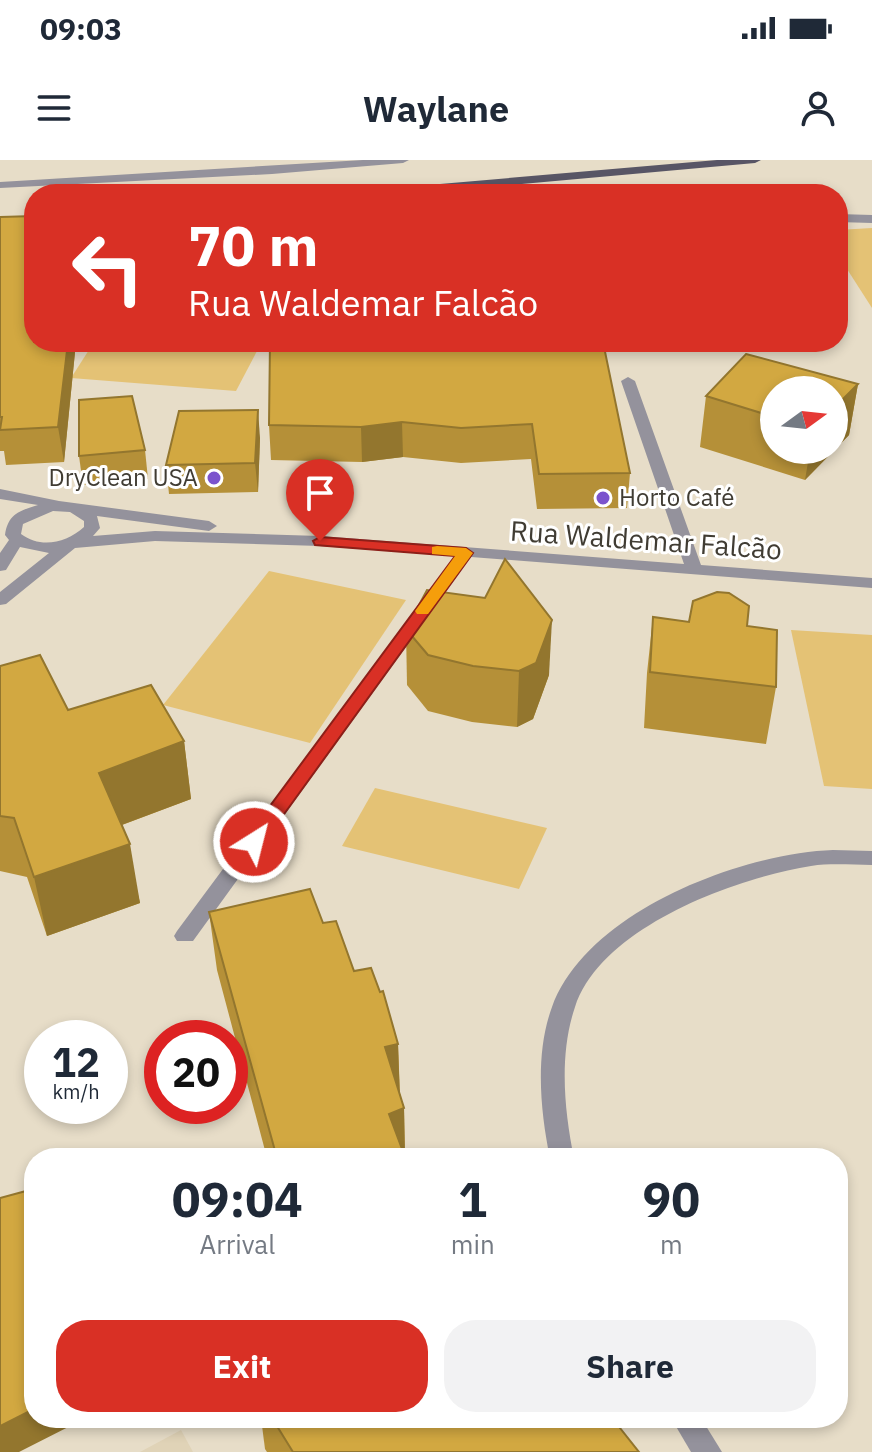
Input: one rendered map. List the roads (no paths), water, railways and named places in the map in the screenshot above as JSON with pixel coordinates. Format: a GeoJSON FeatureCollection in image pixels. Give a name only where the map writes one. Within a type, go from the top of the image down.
{"type":"FeatureCollection","features":[{"type":"Feature","properties":{"kind":"main road"},"geometry":{"type":"LineString","coordinates":[[483,184],[755,160]]}},
{"type":"Feature","properties":{"kind":"street"},"geometry":{"type":"LineString","coordinates":[[0,185],[272,171],[403,160]]}},
{"type":"Feature","properties":{"kind":"street"},"geometry":{"type":"LineString","coordinates":[[848,218],[872,219]]}},
{"type":"Feature","properties":{"kind":"street"},"geometry":{"type":"LineString","coordinates":[[628,381],[695,571]]}},
{"type":"Feature","properties":{"kind":"street","name":"Rua Waldemar Falcão"},"geometry":{"type":"LineString","coordinates":[[0,494],[320,541]]}},
{"type":"Feature","properties":{"kind":"street"},"geometry":{"type":"LineString","coordinates":[[0,566],[15,522],[24,515],[37,509],[72,507],[92,520],[92,528],[0,600]]}},
{"type":"Feature","properties":{"kind":"street","name":"Rua Waldemar Falcão"},"geometry":{"type":"LineString","coordinates":[[10,533],[39,548],[155,536],[320,541],[872,583]]}},
{"type":"Feature","properties":{"kind":"street"},"geometry":{"type":"LineString","coordinates":[[185,936],[466,553]]}},
{"type":"Feature","properties":{"kind":"street"},"geometry":{"type":"LineString","coordinates":[[559,1148],[555,1131],[554,1051],[570,993],[604,947],[655,911],[733,877],[813,858],[872,858]]}},
{"type":"Feature","properties":{"kind":"street"},"geometry":{"type":"LineString","coordinates":[[692,1428],[708,1452]]}},
{"type":"Feature","properties":{"kind":"place","name":"DryClean USA"},"geometry":{"type":"Point","coordinates":[214,478]}},
{"type":"Feature","properties":{"kind":"place","name":"Horto Café"},"geometry":{"type":"Point","coordinates":[603,498]}}]}
